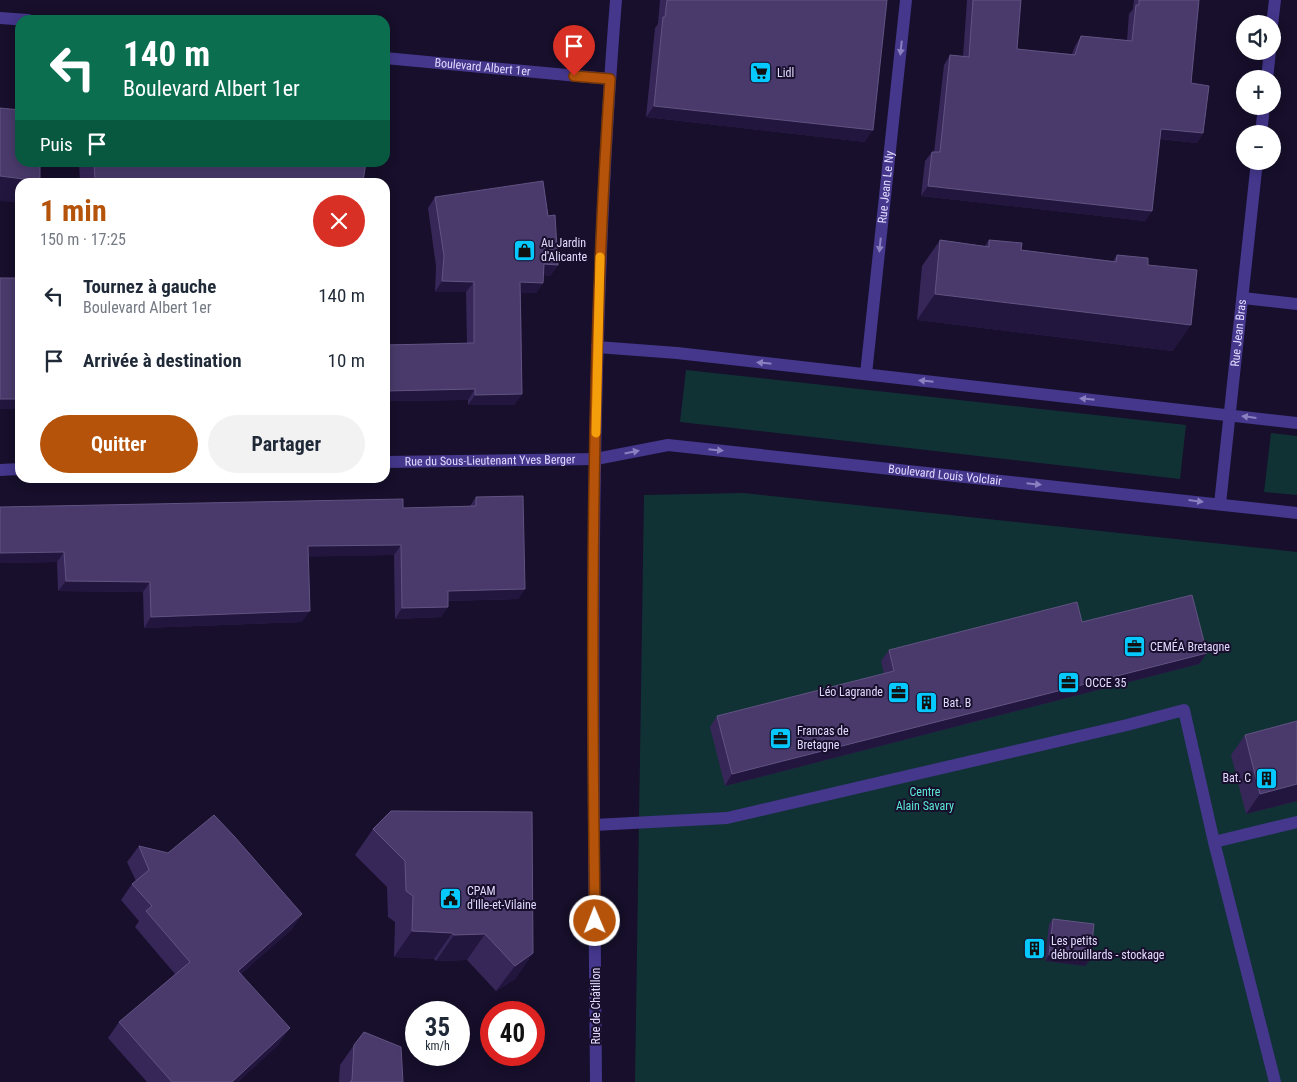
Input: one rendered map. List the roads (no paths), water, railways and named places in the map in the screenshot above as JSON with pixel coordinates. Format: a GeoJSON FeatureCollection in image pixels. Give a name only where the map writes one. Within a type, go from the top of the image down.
{"type":"FeatureCollection","features":[{"type":"Feature","properties":{"kind":"street","name":"Rue de Châtillon"},"geometry":{"type":"LineString","coordinates":[[596,1082],[593,661],[597,347],[602,205],[616,0]]}},
{"type":"Feature","properties":{"kind":"street","name":"Rue Jean Le Ny"},"geometry":{"type":"LineString","coordinates":[[866,374],[906,0]]}},
{"type":"Feature","properties":{"kind":"street"},"geometry":{"type":"LineString","coordinates":[[1273,15],[1275,0]]}},
{"type":"Feature","properties":{"kind":"street","name":"Boulevard Albert 1er"},"geometry":{"type":"LineString","coordinates":[[390,58],[610,79]]}},
{"type":"Feature","properties":{"kind":"street","name":"Rue Jean Bras"},"geometry":{"type":"LineString","coordinates":[[1220,504],[1257,170]]}},
{"type":"Feature","properties":{"kind":"street"},"geometry":{"type":"LineString","coordinates":[[1242,298],[1297,304]]}},
{"type":"Feature","properties":{"kind":"street"},"geometry":{"type":"LineString","coordinates":[[597,347],[677,353],[1297,423]]}},
{"type":"Feature","properties":{"kind":"street","name":"Boulevard Louis Volclair"},"geometry":{"type":"LineString","coordinates":[[596,459],[668,445],[1297,513]]}},
{"type":"Feature","properties":{"kind":"street","name":"Rue du Sous-Lieutenant Yves Berger"},"geometry":{"type":"LineString","coordinates":[[390,462],[596,459]]}},
{"type":"Feature","properties":{"kind":"street"},"geometry":{"type":"LineString","coordinates":[[0,470],[15,470]]}},
{"type":"Feature","properties":{"kind":"street"},"geometry":{"type":"LineString","coordinates":[[594,825],[727,818],[1184,710],[1214,842],[1275,1082]]}},
{"type":"Feature","properties":{"kind":"street"},"geometry":{"type":"LineString","coordinates":[[1214,842],[1297,822]]}},
{"type":"Feature","properties":{"kind":"place","name":"Lidl"},"geometry":{"type":"Point","coordinates":[761,73]}},
{"type":"Feature","properties":{"kind":"place","name":"Au Jardin d'Alicante"},"geometry":{"type":"Point","coordinates":[525,250]}},
{"type":"Feature","properties":{"kind":"place","name":"CEMÉA Bretagne"},"geometry":{"type":"Point","coordinates":[1134,647]}},
{"type":"Feature","properties":{"kind":"place","name":"OCCE 35"},"geometry":{"type":"Point","coordinates":[1069,683]}},
{"type":"Feature","properties":{"kind":"place","name":"Léo Lagrande"},"geometry":{"type":"Point","coordinates":[899,692]}},
{"type":"Feature","properties":{"kind":"place","name":"Bat. B"},"geometry":{"type":"Point","coordinates":[927,703]}},
{"type":"Feature","properties":{"kind":"place","name":"Francas de Bretagne"},"geometry":{"type":"Point","coordinates":[781,738]}},
{"type":"Feature","properties":{"kind":"place","name":"Bat. C"},"geometry":{"type":"Point","coordinates":[1267,778]}},
{"type":"Feature","properties":{"kind":"place","name":"CPAM d'Ille-et-Vilaine"},"geometry":{"type":"Point","coordinates":[451,898]}},
{"type":"Feature","properties":{"kind":"place","name":"Les petits débrouillards - stockage"},"geometry":{"type":"Point","coordinates":[1035,948]}},
{"type":"Feature","properties":{"kind":"park label","name":"Centre Alain Savary"},"geometry":{"type":"Point","coordinates":[925,799]}}]}
